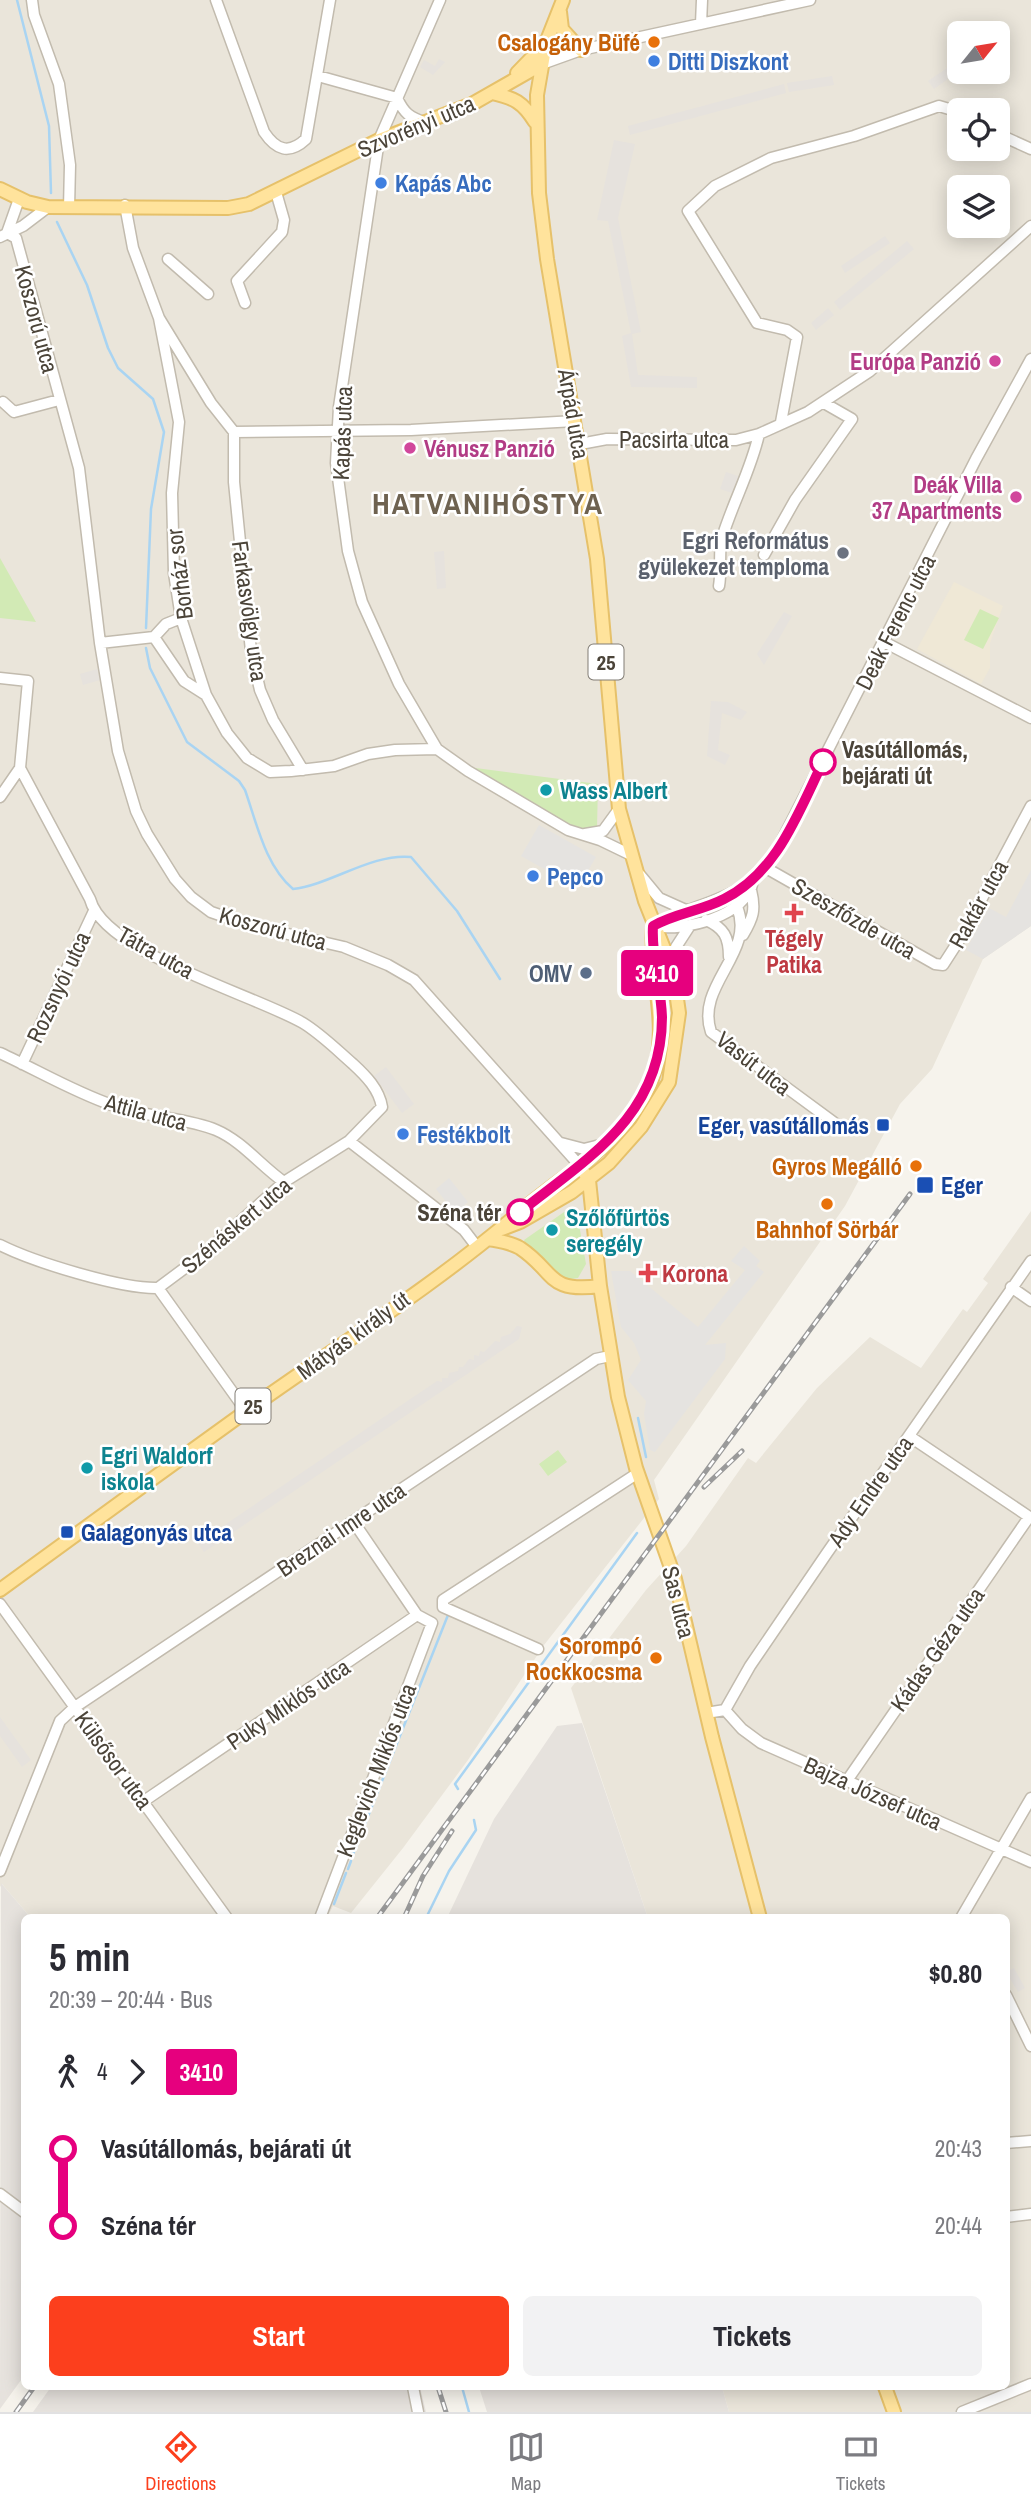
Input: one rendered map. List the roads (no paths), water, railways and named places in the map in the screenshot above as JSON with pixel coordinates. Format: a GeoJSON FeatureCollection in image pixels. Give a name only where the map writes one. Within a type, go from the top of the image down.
{"type":"FeatureCollection","features":[{"type":"Feature","properties":{"kind":"main road","name":"25"},"geometry":{"type":"LineString","coordinates":[[542,64],[561,4]]}},
{"type":"Feature","properties":{"kind":"main road"},"geometry":{"type":"LineString","coordinates":[[561,4],[562,29],[581,50]]}},
{"type":"Feature","properties":{"kind":"main road"},"geometry":{"type":"LineString","coordinates":[[510,80],[547,43]]}},
{"type":"Feature","properties":{"kind":"main road","name":"Szvorényi utca"},"geometry":{"type":"LineString","coordinates":[[0,189],[23,201],[69,208],[125,205],[228,208],[276,192],[379,140],[492,93],[510,80],[542,64]]}},
{"type":"Feature","properties":{"kind":"main road","name":"Árpád utca"},"geometry":{"type":"LineString","coordinates":[[542,64],[536,123],[547,259],[597,559],[619,809],[653,926]]}},
{"type":"Feature","properties":{"kind":"main road"},"geometry":{"type":"LineString","coordinates":[[492,93],[514,98],[524,104],[536,123]]}},
{"type":"Feature","properties":{"kind":"main road","name":"Mátyás király út"},"geometry":{"type":"LineString","coordinates":[[502,1229],[520,1222],[589,1180],[641,1128],[668,1082],[679,1013],[673,971],[664,944],[653,926]]}},
{"type":"Feature","properties":{"kind":"main road","name":"Mátyás király út"},"geometry":{"type":"LineString","coordinates":[[0,1590],[502,1229],[606,1143],[636,1108],[652,1080],[659,1049],[662,1017],[652,945],[653,926]]}},
{"type":"Feature","properties":{"kind":"main road","name":"Sas utca"},"geometry":{"type":"LineString","coordinates":[[580,1166],[589,1180],[610,1356],[638,1473],[675,1578],[706,1713],[759,1914]]}},
{"type":"Feature","properties":{"kind":"main road"},"geometry":{"type":"LineString","coordinates":[[520,1222],[516,1239],[521,1249],[555,1282],[577,1289],[600,1286]]}},
{"type":"Feature","properties":{"kind":"main road"},"geometry":{"type":"LineString","coordinates":[[482,1243],[521,1249]]}},
{"type":"Feature","properties":{"kind":"main road"},"geometry":{"type":"LineString","coordinates":[[886,2390],[894,2412]]}},
{"type":"Feature","properties":{"kind":"street"},"geometry":{"type":"LineString","coordinates":[[32,0],[34,15],[59,84],[70,165],[69,208]]}},
{"type":"Feature","properties":{"kind":"street"},"geometry":{"type":"LineString","coordinates":[[216,0],[264,132],[272,145],[285,150],[298,147],[306,139],[330,0]]}},
{"type":"Feature","properties":{"kind":"street","name":"Kapás utca"},"geometry":{"type":"LineString","coordinates":[[437,749],[399,684],[362,602],[346,539],[336,463],[337,431],[379,140],[440,0]]}},
{"type":"Feature","properties":{"kind":"street"},"geometry":{"type":"LineString","coordinates":[[701,24],[702,0]]}},
{"type":"Feature","properties":{"kind":"street","name":"Szvorényi utca"},"geometry":{"type":"LineString","coordinates":[[542,64],[581,50],[810,0]]}},
{"type":"Feature","properties":{"kind":"street"},"geometry":{"type":"LineString","coordinates":[[318,76],[397,98],[403,110],[412,118],[425,122]]}},
{"type":"Feature","properties":{"kind":"street"},"geometry":{"type":"LineString","coordinates":[[781,422],[797,337],[787,330],[757,323],[688,211],[715,186],[771,158],[854,136],[939,106],[947,109]]}},
{"type":"Feature","properties":{"kind":"street"},"geometry":{"type":"LineString","coordinates":[[1010,139],[1031,149]]}},
{"type":"Feature","properties":{"kind":"street"},"geometry":{"type":"LineString","coordinates":[[246,303],[237,281],[282,232],[284,220],[276,192]]}},
{"type":"Feature","properties":{"kind":"street"},"geometry":{"type":"LineString","coordinates":[[23,201],[30,216],[23,226]]}},
{"type":"Feature","properties":{"kind":"street"},"geometry":{"type":"LineString","coordinates":[[8,236],[23,201]]}},
{"type":"Feature","properties":{"kind":"street"},"geometry":{"type":"LineString","coordinates":[[125,205],[133,248],[159,318],[211,403],[234,432],[411,430],[575,421]]}},
{"type":"Feature","properties":{"kind":"street"},"geometry":{"type":"LineString","coordinates":[[8,236],[48,206]]}},
{"type":"Feature","properties":{"kind":"street","name":"Pacsirta utca"},"geometry":{"type":"LineString","coordinates":[[579,444],[607,439],[736,440],[759,434],[824,403],[870,371],[1031,226]]}},
{"type":"Feature","properties":{"kind":"street","name":"Koszorú utca"},"geometry":{"type":"LineString","coordinates":[[8,236],[79,468],[100,643],[118,751],[136,811],[161,859],[191,897],[224,916],[344,947],[388,965],[414,980],[580,1166]]}},
{"type":"Feature","properties":{"kind":"street"},"geometry":{"type":"LineString","coordinates":[[168,259],[208,294]]}},
{"type":"Feature","properties":{"kind":"street","name":"Borház sor"},"geometry":{"type":"LineString","coordinates":[[159,318],[179,422],[172,493],[174,573],[181,618],[206,695],[226,733],[247,758],[270,772],[303,770]]}},
{"type":"Feature","properties":{"kind":"street","name":"Deák Ferenc utca"},"geometry":{"type":"LineString","coordinates":[[653,926],[721,901],[750,886],[766,868],[976,459],[1031,359]]}},
{"type":"Feature","properties":{"kind":"street","name":"Koszorú utca"},"geometry":{"type":"LineString","coordinates":[[3,402],[14,412],[59,400]]}},
{"type":"Feature","properties":{"kind":"street"},"geometry":{"type":"LineString","coordinates":[[764,555],[795,500],[852,419],[824,403]]}},
{"type":"Feature","properties":{"kind":"street","name":"Farkasvölgy utca"},"geometry":{"type":"LineString","coordinates":[[234,432],[234,482],[251,651],[260,690],[273,720],[303,770]]}},
{"type":"Feature","properties":{"kind":"street"},"geometry":{"type":"LineString","coordinates":[[719,586],[722,538],[753,458],[759,434]]}},
{"type":"Feature","properties":{"kind":"street"},"geometry":{"type":"LineString","coordinates":[[100,643],[154,637],[166,624],[181,618]]}},
{"type":"Feature","properties":{"kind":"street"},"geometry":{"type":"LineString","coordinates":[[154,637],[184,681],[206,695]]}},
{"type":"Feature","properties":{"kind":"street"},"geometry":{"type":"LineString","coordinates":[[884,642],[1031,719]]}},
{"type":"Feature","properties":{"kind":"street"},"geometry":{"type":"LineString","coordinates":[[0,678],[28,681],[20,768],[0,797]]}},
{"type":"Feature","properties":{"kind":"street"},"geometry":{"type":"LineString","coordinates":[[303,770],[334,766],[368,754],[437,749],[540,815],[633,860],[659,898],[688,911]]}},
{"type":"Feature","properties":{"kind":"street","name":"Tátra utca"},"geometry":{"type":"LineString","coordinates":[[20,768],[94,911],[119,936],[156,956],[303,1023],[359,1069],[380,1094],[382,1107],[349,1142]]}},
{"type":"Feature","properties":{"kind":"street","name":"Raktár utca"},"geometry":{"type":"LineString","coordinates":[[943,965],[966,929],[1031,806]]}},
{"type":"Feature","properties":{"kind":"street"},"geometry":{"type":"LineString","coordinates":[[583,834],[603,831],[619,809]]}},
{"type":"Feature","properties":{"kind":"street","name":"Szeszfőzde utca"},"geometry":{"type":"LineString","coordinates":[[766,868],[935,964],[943,965]]}},
{"type":"Feature","properties":{"kind":"street"},"geometry":{"type":"LineString","coordinates":[[653,926],[689,927],[706,920],[737,907],[750,886]]}},
{"type":"Feature","properties":{"kind":"street","name":"Vasút utca"},"geometry":{"type":"LineString","coordinates":[[750,886],[755,907],[753,918],[708,1001],[706,1018],[711,1031],[836,1124]]}},
{"type":"Feature","properties":{"kind":"street"},"geometry":{"type":"LineString","coordinates":[[721,901],[737,907],[742,919],[741,937]]}},
{"type":"Feature","properties":{"kind":"street","name":"Rozsnyói utca"},"geometry":{"type":"LineString","coordinates":[[22,1063],[94,911]]}},
{"type":"Feature","properties":{"kind":"street"},"geometry":{"type":"LineString","coordinates":[[706,920],[720,927],[729,940],[729,960]]}},
{"type":"Feature","properties":{"kind":"street"},"geometry":{"type":"LineString","coordinates":[[673,971],[676,947],[689,927]]}},
{"type":"Feature","properties":{"kind":"street","name":"Attila utca"},"geometry":{"type":"LineString","coordinates":[[0,1053],[111,1105],[154,1118],[214,1129],[234,1140],[260,1166],[284,1182]]}},
{"type":"Feature","properties":{"kind":"street"},"geometry":{"type":"LineString","coordinates":[[349,1142],[482,1243]]}},
{"type":"Feature","properties":{"kind":"street","name":"Szénáskert utca"},"geometry":{"type":"LineString","coordinates":[[158,1288],[205,1253],[284,1182],[349,1142]]}},
{"type":"Feature","properties":{"kind":"street"},"geometry":{"type":"LineString","coordinates":[[561,1143],[584,1149],[606,1143]]}},
{"type":"Feature","properties":{"kind":"street"},"geometry":{"type":"LineString","coordinates":[[0,1245],[113,1281],[144,1288],[158,1288],[246,1411]]}},
{"type":"Feature","properties":{"kind":"street","name":"Ady Endre utca"},"geometry":{"type":"LineString","coordinates":[[725,1710],[765,1644],[1031,1261]]}},
{"type":"Feature","properties":{"kind":"street"},"geometry":{"type":"LineString","coordinates":[[1011,1287],[1031,1301]]}},
{"type":"Feature","properties":{"kind":"street","name":"Breznai Imre utca"},"geometry":{"type":"LineString","coordinates":[[75,1707],[596,1359],[610,1356]]}},
{"type":"Feature","properties":{"kind":"street"},"geometry":{"type":"LineString","coordinates":[[909,1436],[1030,1518]]}},
{"type":"Feature","properties":{"kind":"street"},"geometry":{"type":"LineString","coordinates":[[538,1648],[443,1607],[443,1600],[638,1473]]}},
{"type":"Feature","properties":{"kind":"street","name":"Kádas Géza utca"},"geometry":{"type":"LineString","coordinates":[[846,1782],[1030,1518]]}},
{"type":"Feature","properties":{"kind":"street"},"geometry":{"type":"LineString","coordinates":[[353,1521],[417,1615]]}},
{"type":"Feature","properties":{"kind":"street","name":"Külsősor utca"},"geometry":{"type":"LineString","coordinates":[[0,1604],[224,1914]]}},
{"type":"Feature","properties":{"kind":"street","name":"Keglevich Miklós utca"},"geometry":{"type":"LineString","coordinates":[[322,1914],[432,1623],[417,1615]]}},
{"type":"Feature","properties":{"kind":"street","name":"Puky Miklós utca"},"geometry":{"type":"LineString","coordinates":[[144,1801],[417,1615]]}},
{"type":"Feature","properties":{"kind":"street"},"geometry":{"type":"LineString","coordinates":[[0,1871],[61,1721],[75,1707]]}},
{"type":"Feature","properties":{"kind":"street"},"geometry":{"type":"LineString","coordinates":[[706,1713],[725,1710]]}},
{"type":"Feature","properties":{"kind":"street","name":"Bajza József utca"},"geometry":{"type":"LineString","coordinates":[[725,1710],[742,1729],[761,1743],[1031,1862]]}},
{"type":"Feature","properties":{"kind":"street"},"geometry":{"type":"LineString","coordinates":[[963,1914],[1031,1798]]}},
{"type":"Feature","properties":{"kind":"street"},"geometry":{"type":"LineString","coordinates":[[1010,2002],[1031,2046]]}},
{"type":"Feature","properties":{"kind":"street"},"geometry":{"type":"LineString","coordinates":[[1010,2143],[1031,2141]]}},
{"type":"Feature","properties":{"kind":"street"},"geometry":{"type":"LineString","coordinates":[[0,2194],[21,2210]]}},
{"type":"Feature","properties":{"kind":"street"},"geometry":{"type":"LineString","coordinates":[[1010,2217],[1031,2214]]}},
{"type":"Feature","properties":{"kind":"street"},"geometry":{"type":"LineString","coordinates":[[962,2412],[1031,2384]]}},
{"type":"Feature","properties":{"kind":"street"},"geometry":{"type":"LineString","coordinates":[[414,2390],[418,2412]]}},
{"type":"Feature","properties":{"kind":"waterway"},"geometry":{"type":"LineString","coordinates":[[17,0],[49,126],[51,193]]}},
{"type":"Feature","properties":{"kind":"waterway"},"geometry":{"type":"LineString","coordinates":[[57,222],[87,285],[108,348],[118,368],[153,399],[164,432],[151,509],[146,628]]}},
{"type":"Feature","properties":{"kind":"waterway"},"geometry":{"type":"LineString","coordinates":[[146,648],[150,668],[187,742],[239,781],[245,790],[269,856],[275,868],[293,889],[322,882],[366,864],[396,857],[411,857],[457,911],[500,979]]}},
{"type":"Feature","properties":{"kind":"waterway"},"geometry":{"type":"LineString","coordinates":[[638,1418],[646,1457]]}},
{"type":"Feature","properties":{"kind":"waterway"},"geometry":{"type":"LineString","coordinates":[[458,1789],[455,1784],[637,1533]]}},
{"type":"Feature","properties":{"kind":"waterway"},"geometry":{"type":"LineString","coordinates":[[353,1854],[448,1615]]}},
{"type":"Feature","properties":{"kind":"waterway"},"geometry":{"type":"LineString","coordinates":[[428,1914],[449,1871],[476,1830],[474,1820]]}},
{"type":"Feature","properties":{"kind":"waterway"},"geometry":{"type":"LineString","coordinates":[[348,1869],[351,1861]]}},
{"type":"Feature","properties":{"kind":"waterway"},"geometry":{"type":"LineString","coordinates":[[334,1904],[346,1873]]}},
{"type":"Feature","properties":{"kind":"waterway"},"geometry":{"type":"LineString","coordinates":[[463,2390],[469,2412]]}},
{"type":"Feature","properties":{"kind":"railway"},"geometry":{"type":"LineString","coordinates":[[380,1914],[910,1194]]}},
{"type":"Feature","properties":{"kind":"railway"},"geometry":{"type":"LineString","coordinates":[[704,1487],[742,1451]]}},
{"type":"Feature","properties":{"kind":"railway"},"geometry":{"type":"LineString","coordinates":[[406,1914],[423,1876],[452,1831]]}},
{"type":"Feature","properties":{"kind":"railway"},"geometry":{"type":"LineString","coordinates":[[16,2412],[32,2390]]}},
{"type":"Feature","properties":{"kind":"railway"},"geometry":{"type":"LineString","coordinates":[[439,2390],[446,2412]]}},
{"type":"Feature","properties":{"kind":"place","name":"Csalogány Büfé"},"geometry":{"type":"Point","coordinates":[654,42]}},
{"type":"Feature","properties":{"kind":"place","name":"Ditti Diszkont"},"geometry":{"type":"Point","coordinates":[654,61]}},
{"type":"Feature","properties":{"kind":"place","name":"Kapás Abc"},"geometry":{"type":"Point","coordinates":[381,183]}},
{"type":"Feature","properties":{"kind":"place","name":"Európa Panzió"},"geometry":{"type":"Point","coordinates":[995,361]}},
{"type":"Feature","properties":{"kind":"place","name":"Vénusz Panzió"},"geometry":{"type":"Point","coordinates":[410,448]}},
{"type":"Feature","properties":{"kind":"place","name":"Deák Villa 37 Apartments"},"geometry":{"type":"Point","coordinates":[1016,497]}},
{"type":"Feature","properties":{"kind":"place","name":"Egri Református gyülekezet temploma"},"geometry":{"type":"Point","coordinates":[843,553]}},
{"type":"Feature","properties":{"kind":"place","name":"Vasútállomás, bejárati út"},"geometry":{"type":"Point","coordinates":[823,762]}},
{"type":"Feature","properties":{"kind":"place","name":"Wass Albert"},"geometry":{"type":"Point","coordinates":[546,790]}},
{"type":"Feature","properties":{"kind":"place","name":"Pepco"},"geometry":{"type":"Point","coordinates":[533,876]}},
{"type":"Feature","properties":{"kind":"place","name":"Tégely Patika"},"geometry":{"type":"Point","coordinates":[794,913]}},
{"type":"Feature","properties":{"kind":"place","name":"OMV"},"geometry":{"type":"Point","coordinates":[586,973]}},
{"type":"Feature","properties":{"kind":"place","name":"Eger, vasútállomás"},"geometry":{"type":"Point","coordinates":[883,1125]}},
{"type":"Feature","properties":{"kind":"place","name":"Festékbolt"},"geometry":{"type":"Point","coordinates":[403,1134]}},
{"type":"Feature","properties":{"kind":"place","name":"Gyros Megálló"},"geometry":{"type":"Point","coordinates":[916,1166]}},
{"type":"Feature","properties":{"kind":"place","name":"Eger"},"geometry":{"type":"Point","coordinates":[925,1185]}},
{"type":"Feature","properties":{"kind":"place","name":"Bahnhof Sörbár"},"geometry":{"type":"Point","coordinates":[827,1204]}},
{"type":"Feature","properties":{"kind":"place","name":"Széna tér"},"geometry":{"type":"Point","coordinates":[520,1212]}},
{"type":"Feature","properties":{"kind":"place","name":"Szőlőfürtös seregély"},"geometry":{"type":"Point","coordinates":[552,1230]}},
{"type":"Feature","properties":{"kind":"place","name":"Korona"},"geometry":{"type":"Point","coordinates":[648,1273]}},
{"type":"Feature","properties":{"kind":"place","name":"Egri Waldorf iskola"},"geometry":{"type":"Point","coordinates":[87,1468]}},
{"type":"Feature","properties":{"kind":"place","name":"Galagonyás utca"},"geometry":{"type":"Point","coordinates":[67,1532]}},
{"type":"Feature","properties":{"kind":"place","name":"Sorompó Rockkocsma"},"geometry":{"type":"Point","coordinates":[656,1658]}},
{"type":"Feature","properties":{"kind":"district","name":"HATVANIHÓSTYA"},"geometry":{"type":"Point","coordinates":[488,503]}}]}
